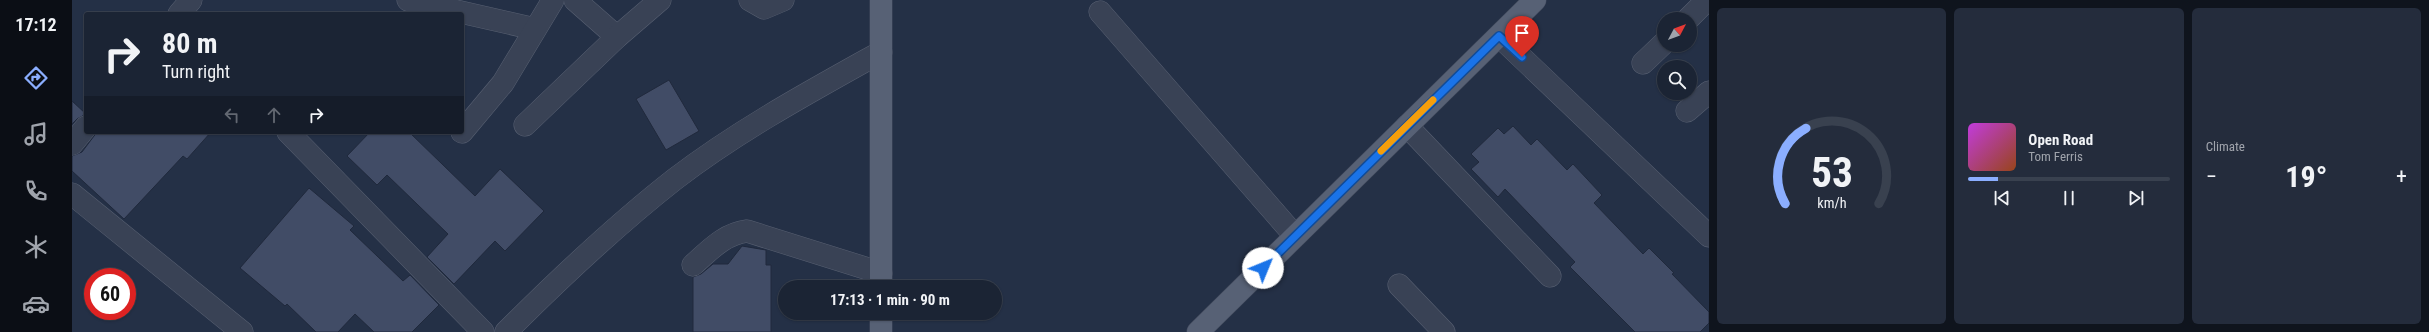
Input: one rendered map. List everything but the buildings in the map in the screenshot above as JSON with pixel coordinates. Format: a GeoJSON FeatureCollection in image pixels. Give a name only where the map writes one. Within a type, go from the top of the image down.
{"type":"FeatureCollection","features":[{"type":"Feature","properties":{"kind":"main road"},"geometry":{"type":"LineString","coordinates":[[881,0],[881,280]]}},
{"type":"Feature","properties":{"kind":"main road"},"geometry":{"type":"LineString","coordinates":[[1198,332],[1535,0]]}},
{"type":"Feature","properties":{"kind":"main road"},"geometry":{"type":"LineString","coordinates":[[881,320],[881,332]]}},
{"type":"Feature","properties":{"kind":"street"},"geometry":{"type":"LineString","coordinates":[[181,12],[191,0]]}},
{"type":"Feature","properties":{"kind":"street"},"geometry":{"type":"LineString","coordinates":[[408,0],[461,12]]}},
{"type":"Feature","properties":{"kind":"street"},"geometry":{"type":"LineString","coordinates":[[464,130],[503,83],[553,0]]}},
{"type":"Feature","properties":{"kind":"street"},"geometry":{"type":"LineString","coordinates":[[575,0],[617,37]]}},
{"type":"Feature","properties":{"kind":"street"},"geometry":{"type":"LineString","coordinates":[[525,125],[617,37],[660,0]]}},
{"type":"Feature","properties":{"kind":"street"},"geometry":{"type":"LineString","coordinates":[[750,0],[764,8],[783,0]]}},
{"type":"Feature","properties":{"kind":"street"},"geometry":{"type":"LineString","coordinates":[[1695,12],[1707,0]]}},
{"type":"Feature","properties":{"kind":"street"},"geometry":{"type":"LineString","coordinates":[[1100,12],[1295,236]]}},
{"type":"Feature","properties":{"kind":"street"},"geometry":{"type":"LineString","coordinates":[[464,13],[535,29]]}},
{"type":"Feature","properties":{"kind":"street"},"geometry":{"type":"LineString","coordinates":[[1499,36],[1709,236]]}},
{"type":"Feature","properties":{"kind":"street"},"geometry":{"type":"LineString","coordinates":[[1643,64],[1657,50]]}},
{"type":"Feature","properties":{"kind":"street"},"geometry":{"type":"LineString","coordinates":[[506,332],[582,257],[676,179],[777,110],[881,52]]}},
{"type":"Feature","properties":{"kind":"street"},"geometry":{"type":"LineString","coordinates":[[1687,111],[1709,92]]}},
{"type":"Feature","properties":{"kind":"street"},"geometry":{"type":"LineString","coordinates":[[1407,126],[1550,276]]}},
{"type":"Feature","properties":{"kind":"street"},"geometry":{"type":"LineString","coordinates":[[72,144],[84,129]]}},
{"type":"Feature","properties":{"kind":"street"},"geometry":{"type":"LineString","coordinates":[[290,134],[483,332]]}},
{"type":"Feature","properties":{"kind":"street"},"geometry":{"type":"LineString","coordinates":[[72,194],[242,332]]}},
{"type":"Feature","properties":{"kind":"street"},"geometry":{"type":"LineString","coordinates":[[693,265],[725,237],[734,232],[747,231],[881,280]]}},
{"type":"Feature","properties":{"kind":"street"},"geometry":{"type":"LineString","coordinates":[[1399,285],[1444,332]]}},
{"type":"Feature","properties":{"kind":"slow traffic"},"geometry":{"type":"LineString","coordinates":[[1381,151],[1433,100]]}},
{"type":"Feature","properties":{"kind":"route"},"geometry":{"type":"LineString","coordinates":[[1263,268],[1499,36],[1522,57]]}}]}
